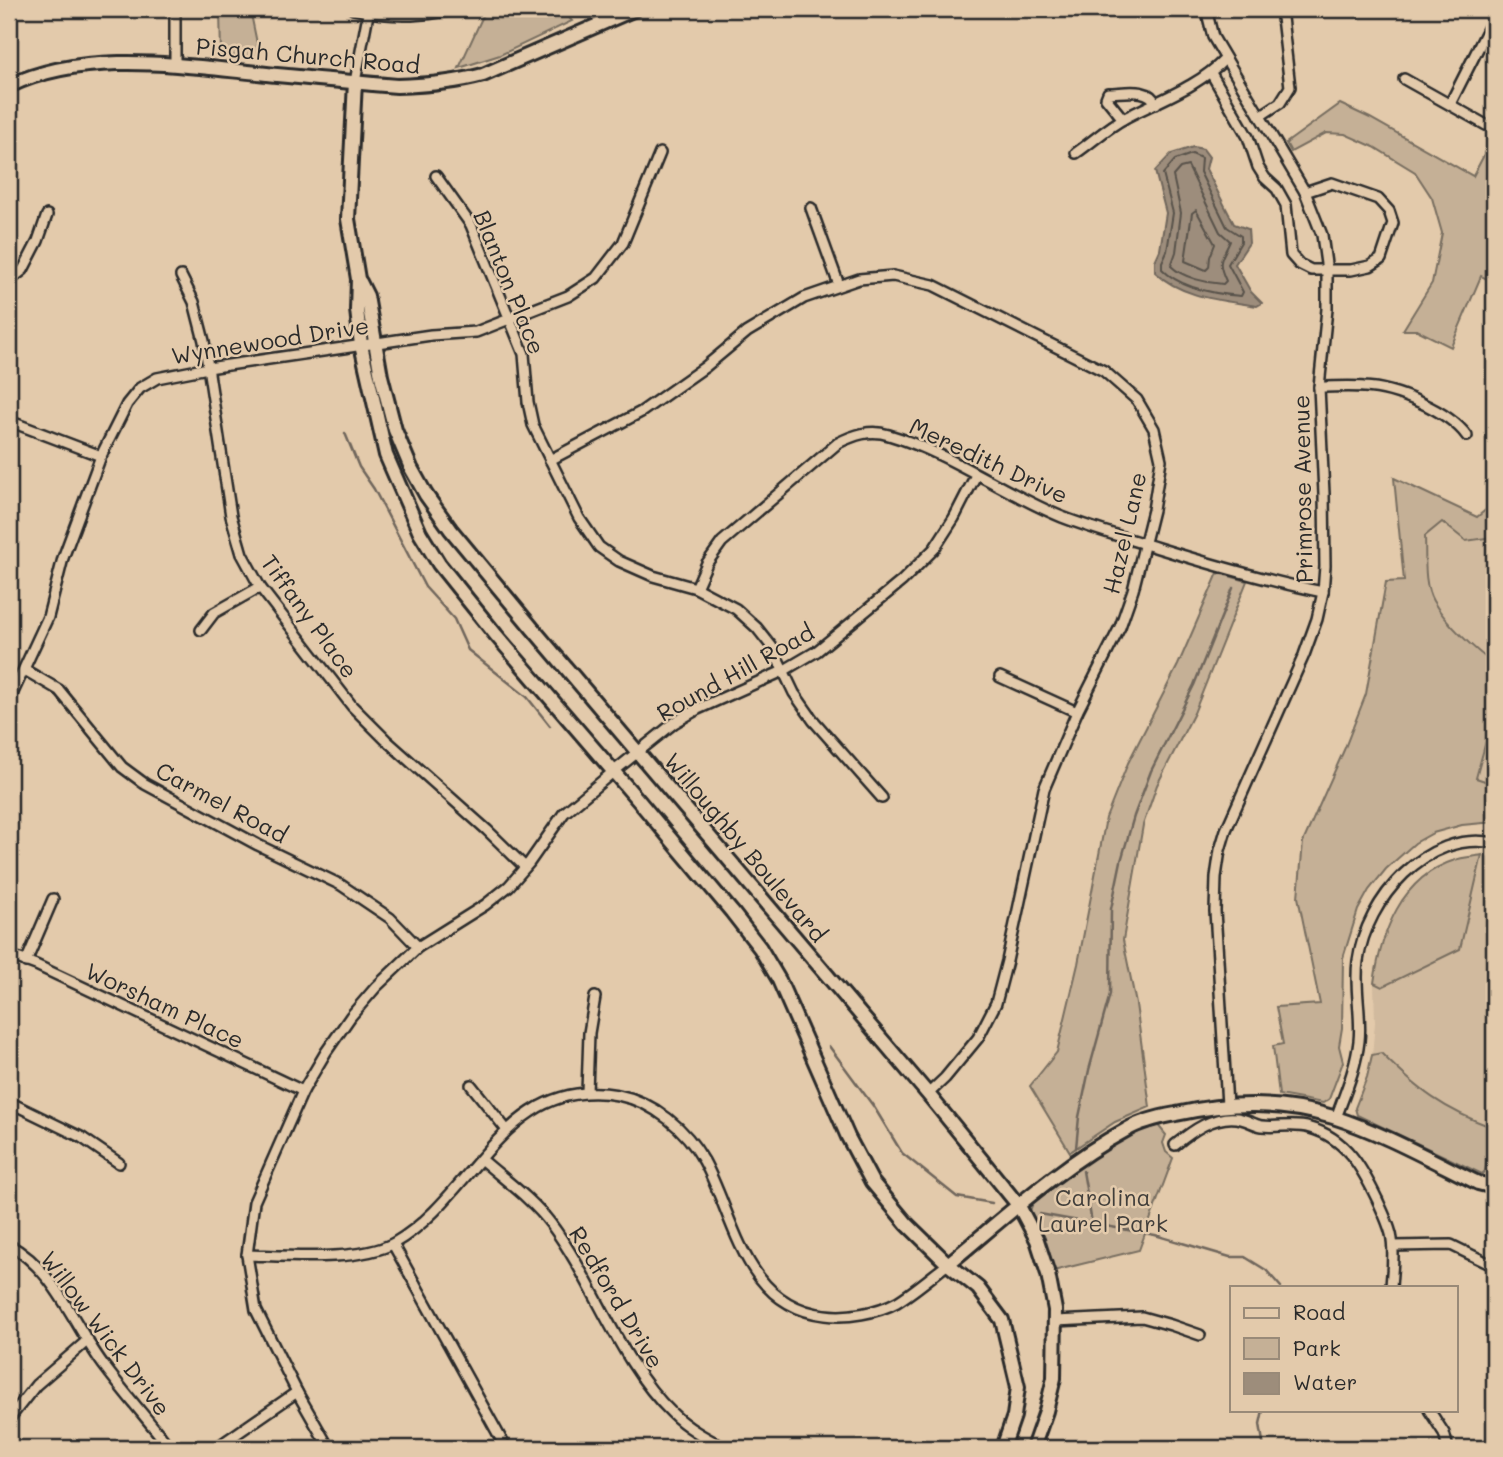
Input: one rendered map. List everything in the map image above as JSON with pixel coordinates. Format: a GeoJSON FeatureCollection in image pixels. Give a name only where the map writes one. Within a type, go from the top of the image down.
{"type":"FeatureCollection","features":[{"type":"Feature","properties":{"kind":"street"},"geometry":{"type":"LineString","coordinates":[[175,9],[175,65]]}},
{"type":"Feature","properties":{"kind":"street"},"geometry":{"type":"LineString","coordinates":[[353,9],[416,16],[460,9]]}},
{"type":"Feature","properties":{"kind":"street","name":"Pisgah Church Road"},"geometry":{"type":"LineString","coordinates":[[9,86],[68,69],[119,62],[397,86],[458,82],[504,66],[635,9]]}},
{"type":"Feature","properties":{"kind":"street","name":"Primrose Avenue"},"geometry":{"type":"LineString","coordinates":[[1206,9],[1213,37],[1305,192],[1322,235],[1327,271],[1327,309],[1319,387],[1324,494],[1325,566],[1322,592],[1317,619],[1304,655],[1231,818],[1220,850],[1216,877],[1227,1105]]}},
{"type":"Feature","properties":{"kind":"street"},"geometry":{"type":"LineString","coordinates":[[1260,116],[1280,103],[1290,87],[1281,9]]}},
{"type":"Feature","properties":{"kind":"street"},"geometry":{"type":"LineString","coordinates":[[355,82],[368,10]]}},
{"type":"Feature","properties":{"kind":"street"},"geometry":{"type":"LineString","coordinates":[[1450,104],[1494,17]]}},
{"type":"Feature","properties":{"kind":"street"},"geometry":{"type":"LineString","coordinates":[[1076,153],[1123,119],[1211,73],[1225,59]]}},
{"type":"Feature","properties":{"kind":"street"},"geometry":{"type":"LineString","coordinates":[[1211,73],[1248,137],[1258,167],[1277,189],[1286,205],[1292,255],[1299,264],[1311,270],[1327,271],[1370,266],[1381,259],[1393,223],[1389,211],[1378,199],[1332,183],[1305,192]]}},
{"type":"Feature","properties":{"kind":"street"},"geometry":{"type":"LineString","coordinates":[[1404,79],[1486,125]]}},
{"type":"Feature","properties":{"kind":"street","name":"Willoughby Boulevard"},"geometry":{"type":"LineString","coordinates":[[355,82],[348,219],[358,279],[357,310],[361,345],[386,456],[420,533],[439,564],[480,615],[760,948],[791,1004],[848,1137],[872,1182],[907,1224],[948,1264],[978,1288],[1003,1320],[1018,1387],[1014,1416],[1003,1448]]}},
{"type":"Feature","properties":{"kind":"street"},"geometry":{"type":"LineString","coordinates":[[1123,119],[1106,98],[1108,93],[1143,92],[1150,95],[1156,104]]}},
{"type":"Feature","properties":{"kind":"street","name":"Wynnewood Drive"},"geometry":{"type":"LineString","coordinates":[[9,701],[48,617],[64,558],[101,456],[127,404],[140,388],[157,378],[208,368],[431,335],[476,332],[568,296],[596,278],[623,243],[660,153]]}},
{"type":"Feature","properties":{"kind":"street","name":"Blanton Place"},"geometry":{"type":"LineString","coordinates":[[436,176],[471,225],[524,354],[533,425],[579,518],[599,547],[618,561],[653,576],[696,588],[736,609],[757,628],[772,647],[794,693],[813,720],[882,798]]}},
{"type":"Feature","properties":{"kind":"street"},"geometry":{"type":"LineString","coordinates":[[811,208],[839,285]]}},
{"type":"Feature","properties":{"kind":"street"},"geometry":{"type":"LineString","coordinates":[[9,281],[23,270],[38,241],[47,215]]}},
{"type":"Feature","properties":{"kind":"street","name":"Tiffany Place"},"geometry":{"type":"LineString","coordinates":[[181,276],[194,302],[204,341],[231,516],[242,554],[260,587],[352,706],[525,867]]}},
{"type":"Feature","properties":{"kind":"street","name":"Hazel Lane"},"geometry":{"type":"LineString","coordinates":[[550,460],[641,412],[705,367],[747,332],[804,298],[859,279],[893,276],[933,285],[1104,371],[1138,400],[1154,429],[1160,460],[1153,510],[1133,590],[1120,627],[1077,712],[1044,789],[996,1003],[978,1038],[928,1094]]}},
{"type":"Feature","properties":{"kind":"street","name":"Willoughby Boulevard"},"geometry":{"type":"LineString","coordinates":[[358,279],[367,296],[395,430],[426,495],[484,570],[928,1094],[1019,1206],[1037,1240],[1048,1274],[1055,1321],[1054,1378],[1033,1448]]}},
{"type":"Feature","properties":{"kind":"street"},"geometry":{"type":"LineString","coordinates":[[1319,387],[1366,387],[1392,391],[1442,414],[1460,426],[1467,436]]}},
{"type":"Feature","properties":{"kind":"street"},"geometry":{"type":"LineString","coordinates":[[9,421],[101,456]]}},
{"type":"Feature","properties":{"kind":"street","name":"Meredith Drive"},"geometry":{"type":"LineString","coordinates":[[696,588],[707,563],[722,542],[838,443],[855,434],[871,432],[886,434],[919,446],[1061,517],[1264,580],[1322,592]]}},
{"type":"Feature","properties":{"kind":"street","name":"Round Hill Road"},"geometry":{"type":"LineString","coordinates":[[329,1448],[297,1392],[256,1310],[247,1255],[254,1202],[303,1091],[326,1052],[351,1016],[376,987],[418,947],[485,905],[509,886],[564,813],[613,772],[674,723],[698,709],[783,671],[817,651],[902,582],[934,549],[976,475]]}},
{"type":"Feature","properties":{"kind":"street"},"geometry":{"type":"LineString","coordinates":[[201,630],[214,613],[260,587]]}},
{"type":"Feature","properties":{"kind":"street","name":"Carmel Road"},"geometry":{"type":"LineString","coordinates":[[25,670],[59,690],[122,767],[145,784],[258,845],[341,884],[390,918],[418,947]]}},
{"type":"Feature","properties":{"kind":"street"},"geometry":{"type":"LineString","coordinates":[[1000,677],[1077,712]]}},
{"type":"Feature","properties":{"kind":"street"},"geometry":{"type":"LineString","coordinates":[[1336,1118],[1354,1069],[1359,1039],[1357,961],[1362,942],[1382,900],[1409,869],[1432,854],[1471,843],[1494,843]]}},
{"type":"Feature","properties":{"kind":"street"},"geometry":{"type":"LineString","coordinates":[[26,962],[52,899]]}},
{"type":"Feature","properties":{"kind":"street","name":"Worsham Place"},"geometry":{"type":"LineString","coordinates":[[9,955],[303,1091]]}},
{"type":"Feature","properties":{"kind":"street"},"geometry":{"type":"LineString","coordinates":[[587,1092],[589,1033],[595,997]]}},
{"type":"Feature","properties":{"kind":"street"},"geometry":{"type":"LineString","coordinates":[[471,1085],[506,1129]]}},
{"type":"Feature","properties":{"kind":"street"},"geometry":{"type":"LineString","coordinates":[[247,1255],[318,1257],[366,1252],[393,1244],[435,1212],[506,1129],[527,1112],[562,1097],[587,1092],[619,1095],[650,1106],[678,1126],[703,1160],[745,1257],[759,1278],[780,1297],[819,1315],[843,1317],[897,1302],[1083,1158],[1127,1129],[1167,1115],[1227,1105],[1279,1105],[1336,1118],[1375,1133],[1478,1183],[1494,1187]]}},
{"type":"Feature","properties":{"kind":"street"},"geometry":{"type":"LineString","coordinates":[[9,1102],[81,1137],[119,1163]]}},
{"type":"Feature","properties":{"kind":"street"},"geometry":{"type":"LineString","coordinates":[[1175,1145],[1192,1131],[1217,1120],[1236,1118],[1260,1126],[1310,1128],[1330,1136],[1349,1151],[1363,1171],[1387,1222],[1393,1246],[1391,1286]]}},
{"type":"Feature","properties":{"kind":"street","name":"Redford Drive"},"geometry":{"type":"LineString","coordinates":[[481,1159],[520,1192],[550,1223],[646,1383],[672,1413],[697,1433],[724,1448]]}},
{"type":"Feature","properties":{"kind":"street"},"geometry":{"type":"LineString","coordinates":[[393,1244],[506,1448]]}},
{"type":"Feature","properties":{"kind":"street","name":"Willow Wick Drive"},"geometry":{"type":"LineString","coordinates":[[9,1245],[33,1263],[48,1279],[106,1368],[170,1448]]}},
{"type":"Feature","properties":{"kind":"street"},"geometry":{"type":"LineString","coordinates":[[1393,1246],[1451,1245],[1494,1266]]}},
{"type":"Feature","properties":{"kind":"street"},"geometry":{"type":"LineString","coordinates":[[1055,1321],[1142,1317],[1200,1335]]}},
{"type":"Feature","properties":{"kind":"street"},"geometry":{"type":"LineString","coordinates":[[10,1414],[36,1385],[88,1340]]}},
{"type":"Feature","properties":{"kind":"street"},"geometry":{"type":"LineString","coordinates":[[216,1448],[297,1392]]}},
{"type":"Feature","properties":{"kind":"street"},"geometry":{"type":"LineString","coordinates":[[1430,1412],[1444,1433],[1448,1448]]}},
{"type":"Feature","properties":{"kind":"shaded area"},"geometry":{"type":"Polygon","coordinates":[[[1442,522],[1486,538],[1494,532],[1494,664],[1473,649],[1432,601],[1427,582],[1425,536],[1442,522]]]}},
{"type":"Feature","properties":{"kind":"shaded area"},"geometry":{"type":"Polygon","coordinates":[[[1494,712],[1494,784],[1476,778],[1494,712]]]}},
{"type":"Feature","properties":{"kind":"shaded area"},"geometry":{"type":"Polygon","coordinates":[[[1482,855],[1494,858],[1494,1128],[1454,1112],[1429,1097],[1381,1053],[1372,1055],[1375,1023],[1374,983],[1383,987],[1460,949],[1482,855]]]}},
{"type":"Feature","properties":{"kind":"green space"},"geometry":{"type":"Polygon","coordinates":[[[220,9],[250,9],[260,58],[221,55],[220,9]]]}},
{"type":"Feature","properties":{"kind":"green space"},"geometry":{"type":"Polygon","coordinates":[[[486,9],[562,9],[572,21],[500,55],[459,68],[486,9]]]}},
{"type":"Feature","properties":{"kind":"green space"},"geometry":{"type":"Polygon","coordinates":[[[1340,104],[1473,176],[1494,136],[1494,282],[1481,276],[1451,347],[1417,330],[1403,330],[1432,283],[1442,233],[1432,198],[1415,172],[1374,147],[1345,134],[1326,133],[1291,152],[1286,143],[1340,104]]]}},
{"type":"Feature","properties":{"kind":"green space"},"geometry":{"type":"Polygon","coordinates":[[[1394,478],[1477,517],[1494,503],[1494,532],[1486,538],[1466,541],[1442,522],[1425,536],[1426,578],[1433,601],[1461,635],[1494,664],[1494,712],[1476,778],[1494,784],[1494,822],[1462,825],[1433,833],[1415,843],[1386,869],[1369,890],[1358,910],[1343,958],[1342,1028],[1339,1046],[1343,1062],[1329,1099],[1323,1103],[1279,1095],[1273,1046],[1283,1044],[1276,1007],[1320,1004],[1298,897],[1303,842],[1366,694],[1386,582],[1404,581],[1394,478]]]}},
{"type":"Feature","properties":{"kind":"green space"},"geometry":{"type":"Polygon","coordinates":[[[1218,573],[1247,581],[1194,713],[1157,785],[1143,825],[1123,940],[1136,1004],[1150,1107],[1115,1122],[1070,1152],[1030,1086],[1057,1052],[1078,964],[1106,818],[1128,763],[1178,665],[1218,573]]]}},
{"type":"Feature","properties":{"kind":"green space"},"geometry":{"type":"Polygon","coordinates":[[[1482,855],[1460,949],[1382,987],[1374,983],[1388,927],[1407,893],[1436,868],[1458,859],[1482,855]]]}},
{"type":"Feature","properties":{"kind":"green space"},"geometry":{"type":"Polygon","coordinates":[[[1381,1053],[1433,1098],[1460,1114],[1494,1128],[1485,1171],[1482,1174],[1357,1115],[1355,1108],[1372,1055],[1381,1053]]]}},
{"type":"Feature","properties":{"kind":"green space","name":"Carolina Laurel Park"},"geometry":{"type":"Polygon","coordinates":[[[1157,1124],[1166,1135],[1163,1143],[1166,1152],[1173,1158],[1139,1250],[1053,1271],[1030,1211],[1033,1203],[1107,1148],[1157,1124]]]}},
{"type":"Feature","properties":{"kind":"water"},"geometry":{"type":"Polygon","coordinates":[[[1193,147],[1203,149],[1209,157],[1206,169],[1234,224],[1248,229],[1249,243],[1235,264],[1251,292],[1262,303],[1257,306],[1190,293],[1155,272],[1166,213],[1155,171],[1171,154],[1193,147]]]}},
{"type":"Feature","properties":{"kind":"waterway"},"geometry":{"type":"LineString","coordinates":[[345,433],[359,467],[374,489],[425,587],[454,619],[468,650],[527,697],[550,726]]}},
{"type":"Feature","properties":{"kind":"waterway"},"geometry":{"type":"LineString","coordinates":[[1076,1148],[1079,1117],[1089,1070],[1110,994],[1111,909],[1121,861],[1151,771],[1194,685],[1233,588]]}},
{"type":"Feature","properties":{"kind":"waterway"},"geometry":{"type":"LineString","coordinates":[[829,1046],[874,1107],[902,1153],[957,1197],[992,1203]]}},
{"type":"Feature","properties":{"kind":"waterway"},"geometry":{"type":"LineString","coordinates":[[1083,1171],[1092,1223]]}},
{"type":"Feature","properties":{"kind":"waterway"},"geometry":{"type":"LineString","coordinates":[[1040,1214],[1155,1235],[1230,1257],[1245,1257],[1266,1270],[1280,1286]]}},
{"type":"Feature","properties":{"kind":"waterway"},"geometry":{"type":"LineString","coordinates":[[1263,1412],[1260,1424],[1264,1448]]}}]}
